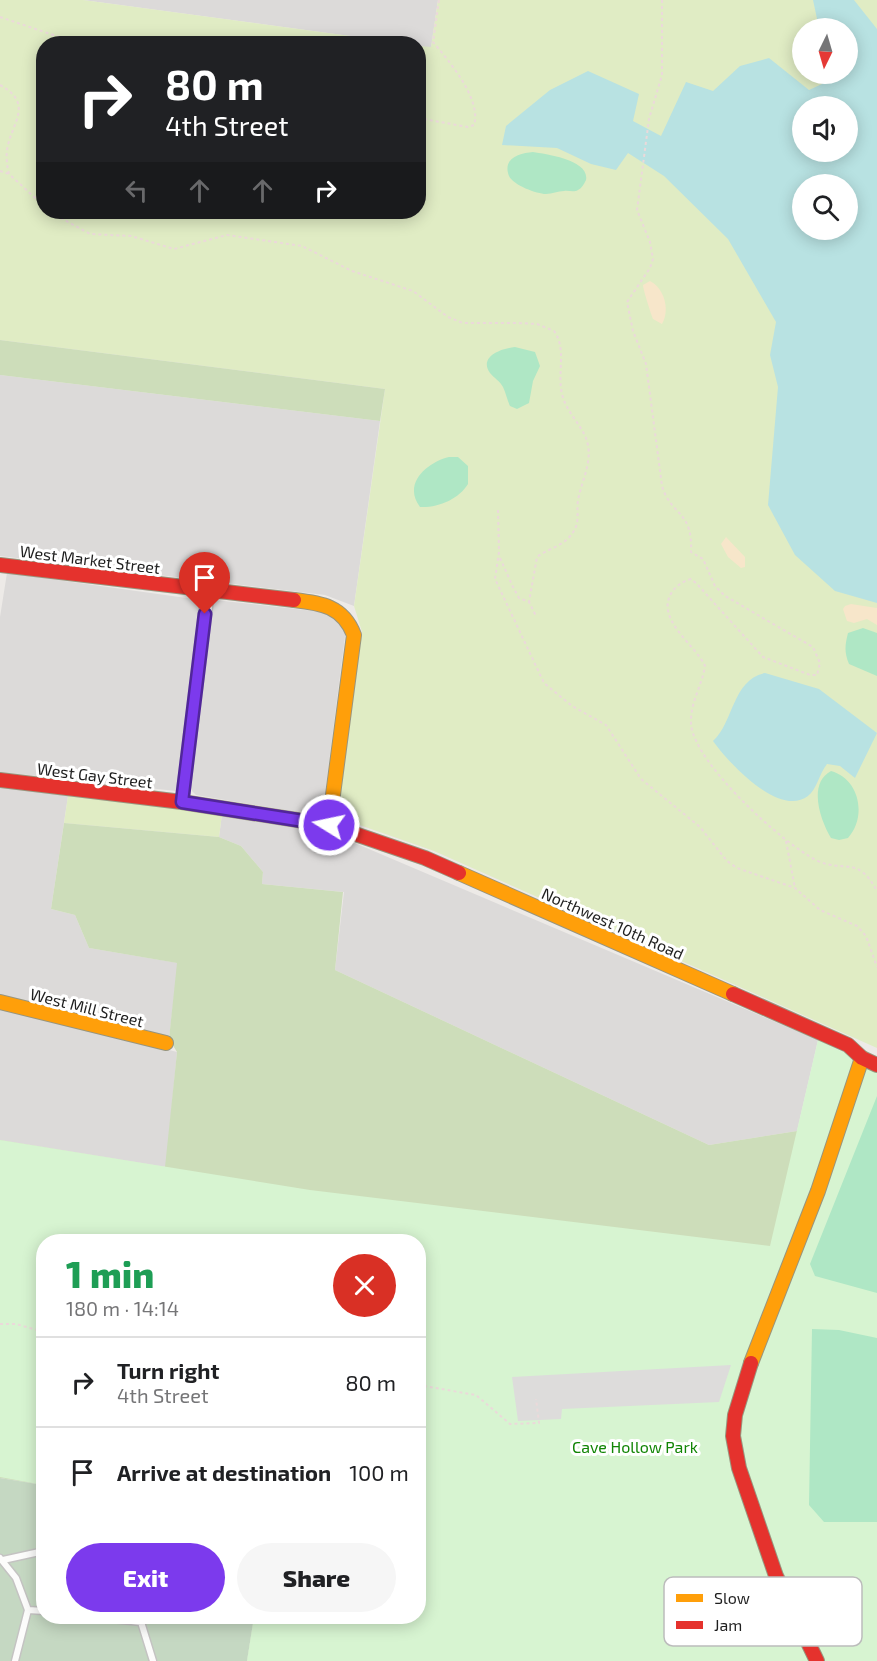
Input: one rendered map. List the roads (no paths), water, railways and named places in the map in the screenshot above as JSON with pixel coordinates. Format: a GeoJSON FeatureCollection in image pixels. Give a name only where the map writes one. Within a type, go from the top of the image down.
{"type":"FeatureCollection","features":[{"type":"Feature","properties":{"kind":"street","name":"West Market Street"},"geometry":{"type":"LineString","coordinates":[[0,565],[319,603],[337,609],[347,617],[354,635],[329,825]]}},
{"type":"Feature","properties":{"kind":"street"},"geometry":{"type":"LineString","coordinates":[[182,802],[208,590]]}},
{"type":"Feature","properties":{"kind":"street","name":"West Gay Street"},"geometry":{"type":"LineString","coordinates":[[0,780],[182,802],[329,825]]}},
{"type":"Feature","properties":{"kind":"street","name":"Northwest 10th Road"},"geometry":{"type":"LineString","coordinates":[[329,825],[424,858],[812,1028],[848,1045],[862,1058],[877,1065]]}},
{"type":"Feature","properties":{"kind":"street","name":"West Mill Street"},"geometry":{"type":"LineString","coordinates":[[0,1002],[165,1043]]}},
{"type":"Feature","properties":{"kind":"street"},"geometry":{"type":"LineString","coordinates":[[776,1577],[739,1468],[734,1425],[744,1380],[818,1191],[862,1058]]}},
{"type":"Feature","properties":{"kind":"street"},"geometry":{"type":"LineString","coordinates":[[810,1646],[817,1661]]}},
{"type":"Feature","properties":{"kind":"lane"},"geometry":{"type":"LineString","coordinates":[[15,1661],[28,1610],[16,1578],[2,1559],[36,1553]]}},
{"type":"Feature","properties":{"kind":"lane"},"geometry":{"type":"LineString","coordinates":[[28,1610],[36,1610]]}},
{"type":"Feature","properties":{"kind":"lane"},"geometry":{"type":"LineString","coordinates":[[142,1624],[153,1661]]}},
{"type":"Feature","properties":{"kind":"water"},"geometry":{"type":"Polygon","coordinates":[[[813,0],[854,0],[877,29],[877,603],[835,591],[795,555],[768,505],[778,387],[770,355],[776,322],[728,239],[664,176],[628,153],[616,170],[591,164],[557,148],[502,145],[506,126],[550,90],[588,71],[639,94],[633,121],[661,136],[686,82],[713,91],[740,66],[769,58],[792,76],[792,84],[802,84],[809,90],[822,84],[858,84],[858,18],[817,18],[813,0]]]}},
{"type":"Feature","properties":{"kind":"water"},"geometry":{"type":"Polygon","coordinates":[[[765,673],[819,689],[877,733],[855,778],[840,766],[827,764],[808,796],[796,801],[783,800],[755,785],[730,762],[713,741],[720,733],[746,684],[754,677],[765,673]]]}},
{"type":"Feature","properties":{"kind":"park label","name":"Cave Hollow Park"},"geometry":{"type":"Point","coordinates":[635,1446]}}]}
